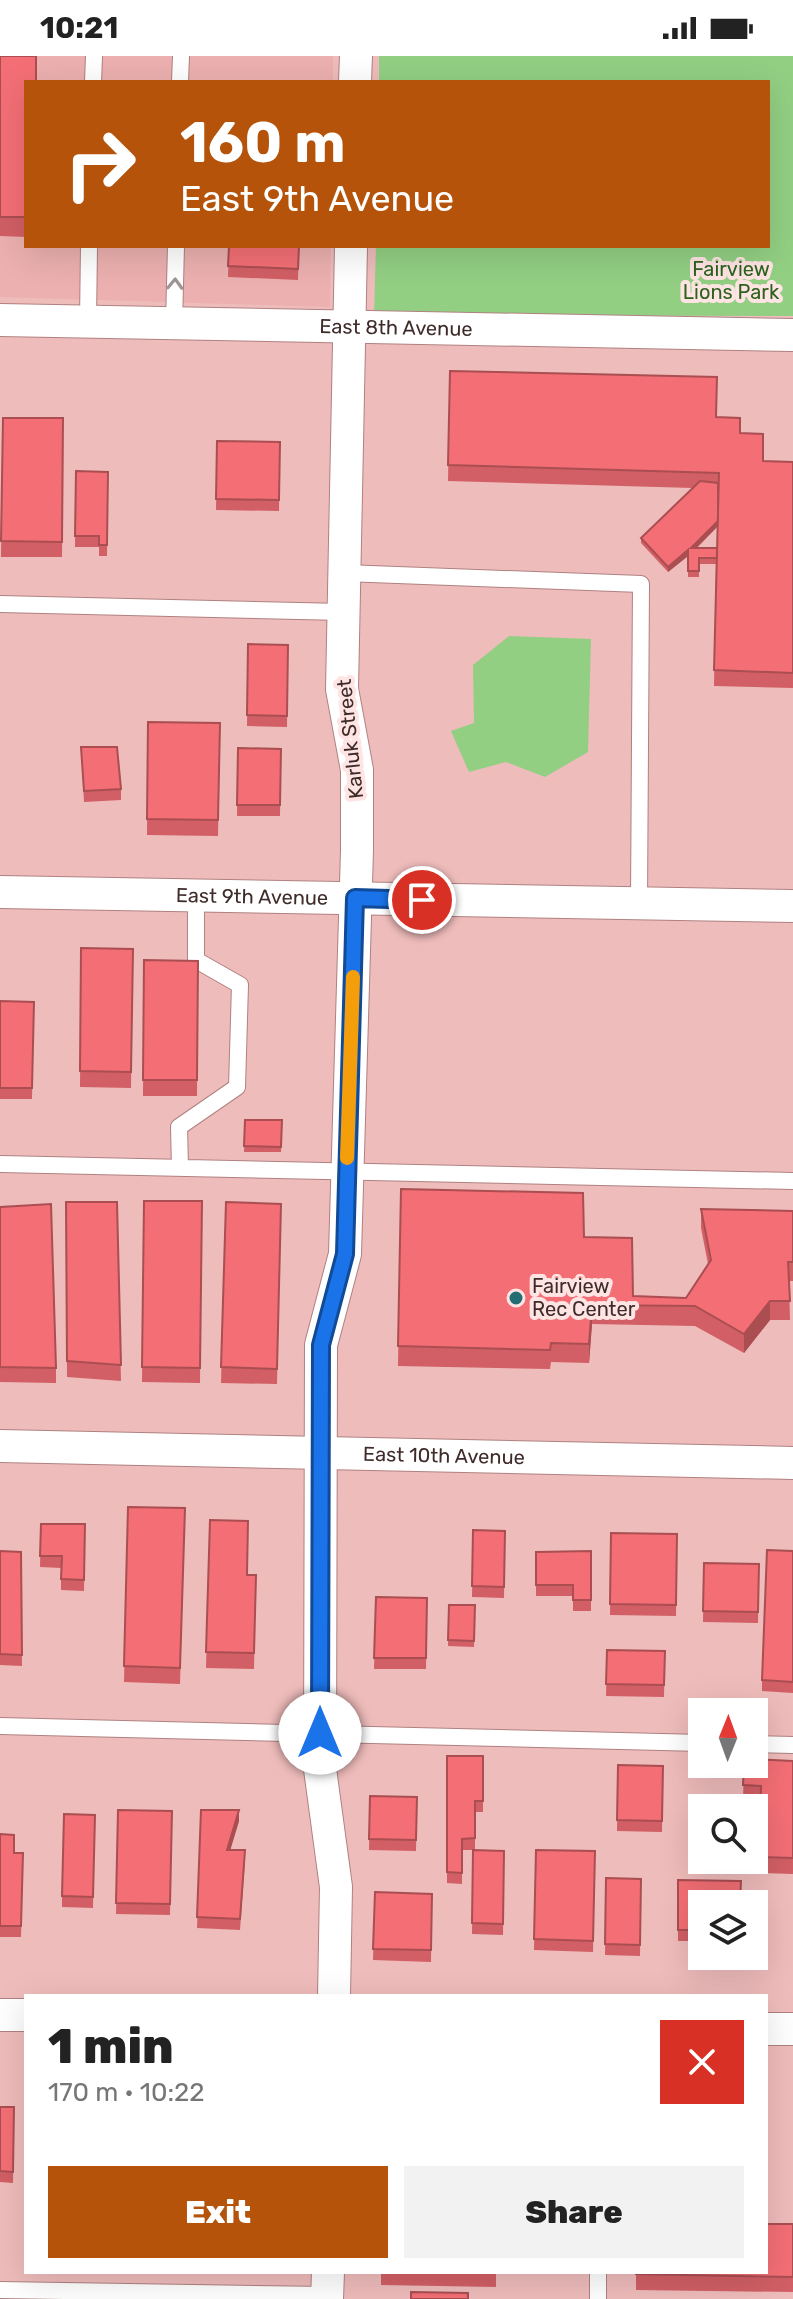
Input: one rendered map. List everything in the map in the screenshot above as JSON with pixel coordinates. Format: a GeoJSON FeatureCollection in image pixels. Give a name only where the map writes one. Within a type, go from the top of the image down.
{"type":"FeatureCollection","features":[{"type":"Feature","properties":{"kind":"street"},"geometry":{"type":"LineString","coordinates":[[355,80],[356,56]]}},
{"type":"Feature","properties":{"kind":"street","name":"Karluk Street"},"geometry":{"type":"LineString","coordinates":[[334,1994],[336,1887],[320,1769],[321,1345],[345,1254],[355,898],[357,770],[342,689],[351,248]]}},
{"type":"Feature","properties":{"kind":"street","name":"East 8th Avenue"},"geometry":{"type":"LineString","coordinates":[[0,320],[793,335]]}},
{"type":"Feature","properties":{"kind":"street","name":"East 9th Avenue"},"geometry":{"type":"LineString","coordinates":[[0,892],[793,906]]}},
{"type":"Feature","properties":{"kind":"street","name":"East 10th Avenue"},"geometry":{"type":"LineString","coordinates":[[0,1446],[793,1463]]}},
{"type":"Feature","properties":{"kind":"street"},"geometry":{"type":"LineString","coordinates":[[0,2015],[24,2015]]}},
{"type":"Feature","properties":{"kind":"street"},"geometry":{"type":"LineString","coordinates":[[768,2029],[793,2029]]}},
{"type":"Feature","properties":{"kind":"lane"},"geometry":{"type":"LineString","coordinates":[[93,80],[94,56]]}},
{"type":"Feature","properties":{"kind":"lane"},"geometry":{"type":"LineString","coordinates":[[180,80],[181,56]]}},
{"type":"Feature","properties":{"kind":"lane"},"geometry":{"type":"LineString","coordinates":[[88,321],[89,248]]}},
{"type":"Feature","properties":{"kind":"lane"},"geometry":{"type":"LineString","coordinates":[[174,323],[176,248]]}},
{"type":"Feature","properties":{"kind":"lane"},"geometry":{"type":"LineString","coordinates":[[344,573],[641,584],[639,903]]}},
{"type":"Feature","properties":{"kind":"lane"},"geometry":{"type":"LineString","coordinates":[[0,604],[343,612]]}},
{"type":"Feature","properties":{"kind":"lane"},"geometry":{"type":"LineString","coordinates":[[180,1167],[179,1127],[237,1087],[240,985],[196,960],[196,896]]}},
{"type":"Feature","properties":{"kind":"lane"},"geometry":{"type":"LineString","coordinates":[[0,1164],[793,1181]]}},
{"type":"Feature","properties":{"kind":"lane"},"geometry":{"type":"LineString","coordinates":[[0,1726],[688,1743]]}},
{"type":"Feature","properties":{"kind":"lane"},"geometry":{"type":"LineString","coordinates":[[768,1744],[793,1745]]}},
{"type":"Feature","properties":{"kind":"lane"},"geometry":{"type":"LineString","coordinates":[[598,2274],[598,2299]]}},
{"type":"Feature","properties":{"kind":"lane"},"geometry":{"type":"LineString","coordinates":[[0,2290],[327,2289]]}},
{"type":"Feature","properties":{"kind":"shaded area"},"geometry":{"type":"Polygon","coordinates":[[[0,56],[333,56],[333,80],[24,80],[24,248],[331,248],[330,307],[0,297],[0,56]]]}},
{"type":"Feature","properties":{"kind":"green space","name":"Fairview Lions Park"},"geometry":{"type":"Polygon","coordinates":[[[379,56],[793,56],[793,316],[374,315],[376,248],[770,248],[770,80],[379,80],[379,56]]]}},
{"type":"Feature","properties":{"kind":"green space"},"geometry":{"type":"Polygon","coordinates":[[[509,636],[591,639],[588,752],[545,777],[506,762],[469,772],[451,731],[474,723],[473,665],[509,636]]]}},
{"type":"Feature","properties":{"kind":"building"},"geometry":{"type":"Polygon","coordinates":[[[0,56],[36,56],[36,80],[24,80],[24,217],[0,217],[0,56]]]}},
{"type":"Feature","properties":{"kind":"building"},"geometry":{"type":"Polygon","coordinates":[[[229,248],[299,248],[298,269],[228,266],[229,248]]]}},
{"type":"Feature","properties":{"kind":"building"},"geometry":{"type":"Polygon","coordinates":[[[450,371],[717,377],[716,417],[740,418],[740,433],[763,434],[763,461],[793,462],[793,673],[714,670],[719,473],[448,465],[450,371]]]}},
{"type":"Feature","properties":{"kind":"building"},"geometry":{"type":"Polygon","coordinates":[[[3,418],[63,418],[62,542],[1,541],[3,418]]]}},
{"type":"Feature","properties":{"kind":"building"},"geometry":{"type":"Polygon","coordinates":[[[217,441],[280,442],[279,500],[216,499],[217,441]]]}},
{"type":"Feature","properties":{"kind":"building"},"geometry":{"type":"Polygon","coordinates":[[[76,471],[108,472],[107,545],[99,545],[99,536],[75,536],[76,471]]]}},
{"type":"Feature","properties":{"kind":"building"},"geometry":{"type":"Polygon","coordinates":[[[700,481],[718,483],[718,521],[691,548],[717,548],[717,558],[699,558],[699,571],[688,571],[688,550],[668,567],[641,538],[700,481]]]}},
{"type":"Feature","properties":{"kind":"building"},"geometry":{"type":"Polygon","coordinates":[[[248,644],[288,645],[287,716],[247,715],[248,644]]]}},
{"type":"Feature","properties":{"kind":"building"},"geometry":{"type":"Polygon","coordinates":[[[148,722],[220,723],[218,820],[147,819],[148,722]]]}},
{"type":"Feature","properties":{"kind":"building"},"geometry":{"type":"Polygon","coordinates":[[[81,747],[117,747],[121,789],[84,791],[81,747]]]}},
{"type":"Feature","properties":{"kind":"building"},"geometry":{"type":"Polygon","coordinates":[[[238,748],[281,749],[280,805],[237,805],[238,748]]]}},
{"type":"Feature","properties":{"kind":"building"},"geometry":{"type":"Polygon","coordinates":[[[81,948],[133,949],[131,1072],[80,1071],[81,948]]]}},
{"type":"Feature","properties":{"kind":"building"},"geometry":{"type":"Polygon","coordinates":[[[144,960],[198,961],[197,1080],[143,1080],[144,960]]]}},
{"type":"Feature","properties":{"kind":"building"},"geometry":{"type":"Polygon","coordinates":[[[0,1001],[34,1002],[32,1088],[0,1088],[0,1001]]]}},
{"type":"Feature","properties":{"kind":"building"},"geometry":{"type":"Polygon","coordinates":[[[245,1120],[282,1120],[281,1147],[244,1146],[245,1120]]]}},
{"type":"Feature","properties":{"kind":"building","name":"Fairview Rec Center"},"geometry":{"type":"Polygon","coordinates":[[[401,1189],[583,1193],[584,1237],[632,1238],[633,1296],[686,1298],[711,1260],[701,1209],[793,1211],[793,1262],[788,1262],[790,1301],[770,1301],[744,1334],[695,1306],[592,1305],[589,1344],[551,1343],[550,1350],[398,1346],[401,1189]]]}},
{"type":"Feature","properties":{"kind":"building"},"geometry":{"type":"Polygon","coordinates":[[[144,1201],[202,1201],[200,1368],[142,1367],[144,1201]]]}},
{"type":"Feature","properties":{"kind":"building"},"geometry":{"type":"Polygon","coordinates":[[[66,1202],[117,1202],[121,1365],[67,1361],[66,1202]]]}},
{"type":"Feature","properties":{"kind":"building"},"geometry":{"type":"Polygon","coordinates":[[[226,1202],[281,1204],[277,1369],[221,1367],[226,1202]]]}},
{"type":"Feature","properties":{"kind":"building"},"geometry":{"type":"Polygon","coordinates":[[[51,1204],[56,1368],[0,1367],[0,1207],[51,1204]]]}},
{"type":"Feature","properties":{"kind":"building"},"geometry":{"type":"Polygon","coordinates":[[[128,1507],[185,1508],[180,1668],[124,1666],[128,1507]]]}},
{"type":"Feature","properties":{"kind":"building"},"geometry":{"type":"Polygon","coordinates":[[[210,1520],[248,1521],[247,1575],[256,1575],[254,1653],[206,1652],[210,1520]]]}},
{"type":"Feature","properties":{"kind":"building"},"geometry":{"type":"Polygon","coordinates":[[[41,1524],[85,1524],[84,1580],[61,1579],[62,1556],[40,1556],[41,1524]]]}},
{"type":"Feature","properties":{"kind":"building"},"geometry":{"type":"Polygon","coordinates":[[[473,1530],[505,1531],[504,1587],[472,1586],[473,1530]]]}},
{"type":"Feature","properties":{"kind":"building"},"geometry":{"type":"Polygon","coordinates":[[[611,1533],[677,1534],[676,1605],[610,1604],[611,1533]]]}},
{"type":"Feature","properties":{"kind":"building"},"geometry":{"type":"Polygon","coordinates":[[[767,1550],[793,1551],[793,1682],[762,1680],[767,1550]]]}},
{"type":"Feature","properties":{"kind":"building"},"geometry":{"type":"Polygon","coordinates":[[[0,1551],[21,1552],[22,1655],[0,1654],[0,1551]]]}},
{"type":"Feature","properties":{"kind":"building"},"geometry":{"type":"Polygon","coordinates":[[[591,1551],[591,1600],[573,1600],[573,1585],[536,1585],[536,1552],[591,1551]]]}},
{"type":"Feature","properties":{"kind":"building"},"geometry":{"type":"Polygon","coordinates":[[[704,1563],[759,1564],[758,1612],[703,1611],[704,1563]]]}},
{"type":"Feature","properties":{"kind":"building"},"geometry":{"type":"Polygon","coordinates":[[[376,1597],[427,1598],[426,1658],[374,1658],[376,1597]]]}},
{"type":"Feature","properties":{"kind":"building"},"geometry":{"type":"Polygon","coordinates":[[[449,1605],[475,1605],[474,1641],[448,1640],[449,1605]]]}},
{"type":"Feature","properties":{"kind":"building"},"geometry":{"type":"Polygon","coordinates":[[[607,1650],[665,1651],[664,1685],[606,1684],[607,1650]]]}},
{"type":"Feature","properties":{"kind":"building"},"geometry":{"type":"Polygon","coordinates":[[[447,1756],[483,1756],[483,1801],[475,1801],[475,1838],[462,1839],[462,1873],[447,1872],[447,1756]]]}},
{"type":"Feature","properties":{"kind":"building"},"geometry":{"type":"Polygon","coordinates":[[[768,1760],[793,1761],[793,1858],[768,1857],[768,1794],[761,1794],[761,1786],[743,1785],[743,1778],[768,1778],[768,1760]]]}},
{"type":"Feature","properties":{"kind":"building"},"geometry":{"type":"Polygon","coordinates":[[[618,1765],[663,1766],[662,1821],[617,1820],[618,1765]]]}},
{"type":"Feature","properties":{"kind":"building"},"geometry":{"type":"Polygon","coordinates":[[[370,1796],[417,1797],[416,1840],[369,1839],[370,1796]]]}},
{"type":"Feature","properties":{"kind":"building"},"geometry":{"type":"Polygon","coordinates":[[[118,1810],[172,1811],[170,1904],[116,1903],[118,1810]]]}},
{"type":"Feature","properties":{"kind":"building"},"geometry":{"type":"Polygon","coordinates":[[[201,1810],[239,1810],[227,1850],[245,1850],[240,1919],[197,1917],[201,1810]]]}},
{"type":"Feature","properties":{"kind":"building"},"geometry":{"type":"Polygon","coordinates":[[[64,1814],[95,1815],[93,1897],[62,1896],[64,1814]]]}},
{"type":"Feature","properties":{"kind":"building"},"geometry":{"type":"Polygon","coordinates":[[[0,1834],[14,1835],[14,1853],[23,1853],[21,1926],[0,1926],[0,1834]]]}},
{"type":"Feature","properties":{"kind":"building"},"geometry":{"type":"Polygon","coordinates":[[[473,1850],[504,1851],[503,1924],[472,1923],[473,1850]]]}},
{"type":"Feature","properties":{"kind":"building"},"geometry":{"type":"Polygon","coordinates":[[[536,1850],[595,1851],[593,1941],[534,1939],[536,1850]]]}},
{"type":"Feature","properties":{"kind":"building"},"geometry":{"type":"Polygon","coordinates":[[[606,1878],[641,1879],[640,1945],[605,1944],[606,1878]]]}},
{"type":"Feature","properties":{"kind":"building"},"geometry":{"type":"Polygon","coordinates":[[[678,1880],[741,1881],[741,1890],[688,1890],[688,1930],[678,1930],[678,1880]]]}},
{"type":"Feature","properties":{"kind":"building"},"geometry":{"type":"Polygon","coordinates":[[[375,1892],[432,1894],[431,1950],[373,1949],[375,1892]]]}},
{"type":"Feature","properties":{"kind":"building"},"geometry":{"type":"Polygon","coordinates":[[[0,2107],[14,2107],[13,2172],[0,2171],[0,2107]]]}},
{"type":"Feature","properties":{"kind":"building"},"geometry":{"type":"Polygon","coordinates":[[[768,2224],[793,2224],[793,2277],[636,2274],[768,2274],[768,2224]]]}},
{"type":"Feature","properties":{"kind":"building"},"geometry":{"type":"Polygon","coordinates":[[[411,2292],[468,2293],[468,2299],[411,2299],[411,2292]]]}},
{"type":"Feature","properties":{"kind":"slow traffic"},"geometry":{"type":"LineString","coordinates":[[347,1158],[353,977]]}},
{"type":"Feature","properties":{"kind":"place","name":"Fairview Rec Center"},"geometry":{"type":"Point","coordinates":[516,1298]}},
{"type":"Feature","properties":{"kind":"route"},"geometry":{"type":"LineString","coordinates":[[320,1733],[321,1345],[345,1254],[355,898],[422,900]]}}]}
